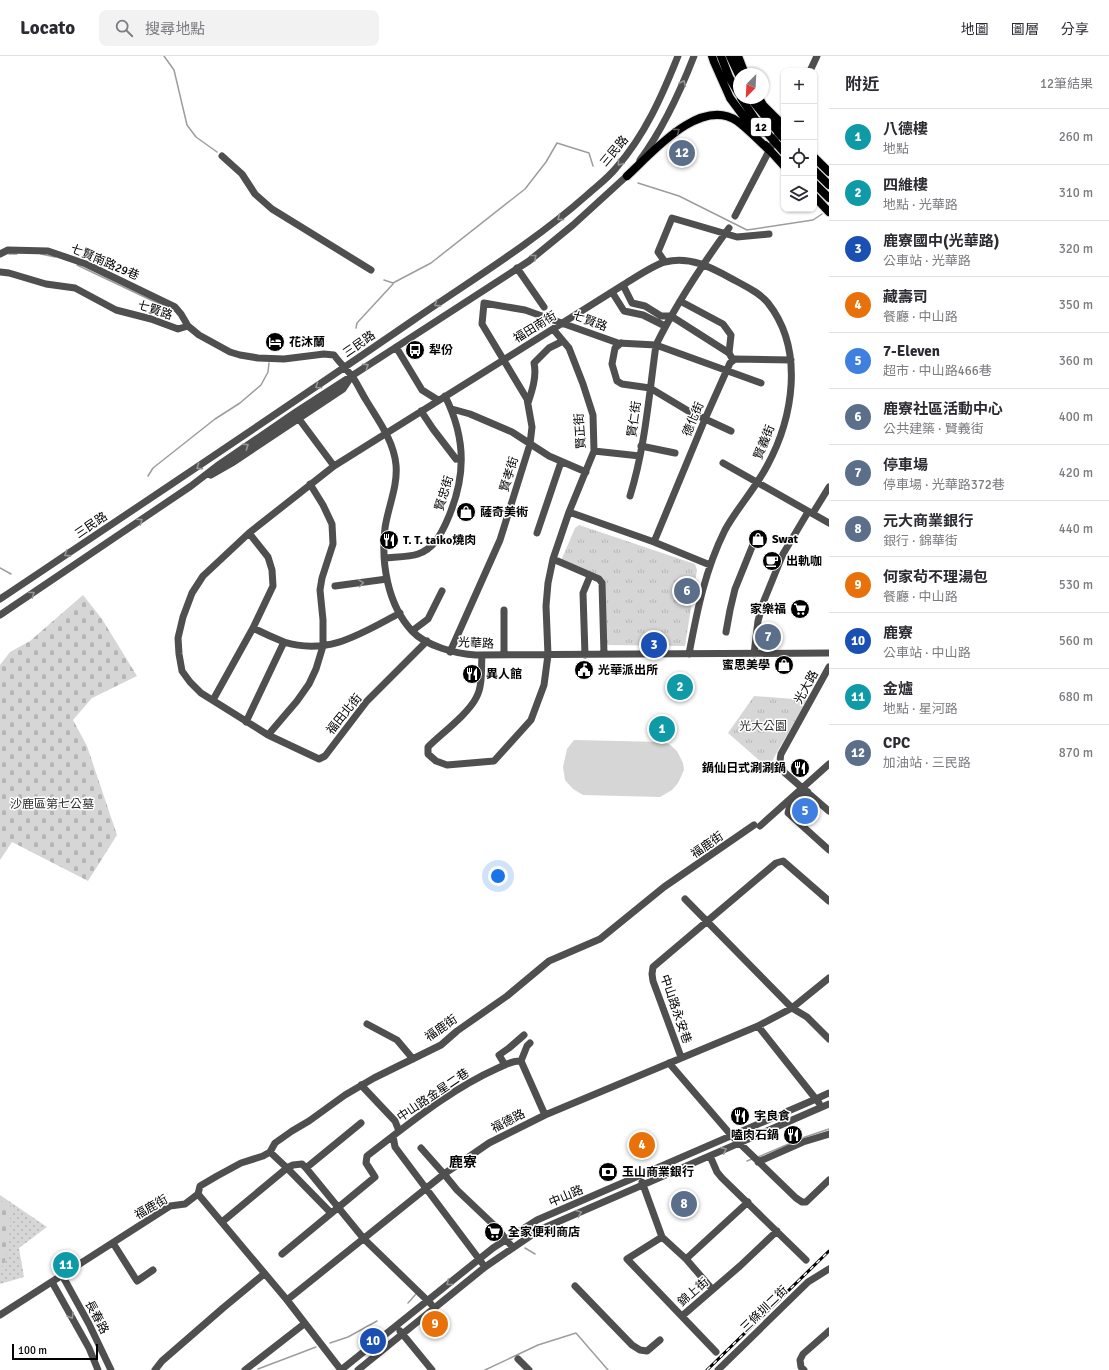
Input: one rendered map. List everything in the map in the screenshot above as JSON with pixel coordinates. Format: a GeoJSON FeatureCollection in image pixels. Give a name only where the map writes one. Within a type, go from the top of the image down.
{"type":"FeatureCollection","features":[{"type":"Feature","properties":{"kind":"main road","name":"12"},"geometry":{"type":"LineString","coordinates":[[712,56],[730,98],[769,150],[781,163]]}},
{"type":"Feature","properties":{"kind":"main road"},"geometry":{"type":"LineString","coordinates":[[721,56],[733,84]]}},
{"type":"Feature","properties":{"kind":"main road"},"geometry":{"type":"LineString","coordinates":[[730,56],[736,68]]}},
{"type":"Feature","properties":{"kind":"main road"},"geometry":{"type":"LineString","coordinates":[[738,56],[743,68]]}},
{"type":"Feature","properties":{"kind":"main road","name":"12"},"geometry":{"type":"LineString","coordinates":[[745,104],[757,122],[781,149]]}},
{"type":"Feature","properties":{"kind":"main road","name":"12"},"geometry":{"type":"LineString","coordinates":[[755,104],[781,136]]}},
{"type":"Feature","properties":{"kind":"main road","name":"12"},"geometry":{"type":"LineString","coordinates":[[762,104],[781,121]]}},
{"type":"Feature","properties":{"kind":"main road"},"geometry":{"type":"LineString","coordinates":[[627,176],[673,134],[688,123],[709,116],[726,116],[736,121],[769,150]]}},
{"type":"Feature","properties":{"kind":"main road"},"geometry":{"type":"LineString","coordinates":[[817,160],[829,172]]}},
{"type":"Feature","properties":{"kind":"main road"},"geometry":{"type":"LineString","coordinates":[[817,173],[829,185]]}},
{"type":"Feature","properties":{"kind":"main road"},"geometry":{"type":"LineString","coordinates":[[817,186],[829,198]]}},
{"type":"Feature","properties":{"kind":"main road"},"geometry":{"type":"LineString","coordinates":[[817,199],[829,212]]}},
{"type":"Feature","properties":{"kind":"street","name":"三民路"},"geometry":{"type":"LineString","coordinates":[[0,598],[265,422],[470,283],[563,216],[616,169],[641,136],[659,100],[678,56]]}},
{"type":"Feature","properties":{"kind":"street","name":"三民路"},"geometry":{"type":"LineString","coordinates":[[0,616],[191,486],[217,466],[296,412],[529,261],[600,202],[627,176],[644,155],[663,123],[684,82],[694,56]]}},
{"type":"Feature","properties":{"kind":"street"},"geometry":{"type":"LineString","coordinates":[[811,68],[817,56]]}},
{"type":"Feature","properties":{"kind":"street"},"geometry":{"type":"LineString","coordinates":[[734,216],[781,128]]}},
{"type":"Feature","properties":{"kind":"street"},"geometry":{"type":"LineString","coordinates":[[222,156],[242,174],[255,194],[272,209],[371,270]]}},
{"type":"Feature","properties":{"kind":"street"},"geometry":{"type":"LineString","coordinates":[[589,192],[600,202]]}},
{"type":"Feature","properties":{"kind":"street"},"geometry":{"type":"LineString","coordinates":[[665,262],[658,252],[672,218],[727,231],[737,237],[769,234]]}},
{"type":"Feature","properties":{"kind":"street"},"geometry":{"type":"LineString","coordinates":[[656,345],[671,316],[703,264],[727,231]]}},
{"type":"Feature","properties":{"kind":"street","name":"七賢南路29巷"},"geometry":{"type":"LineString","coordinates":[[0,254],[8,250],[48,251],[86,264],[175,307],[188,326]]}},
{"type":"Feature","properties":{"kind":"street","name":"福田南街"},"geometry":{"type":"LineString","coordinates":[[386,433],[623,285],[665,262],[680,260],[703,264]]}},
{"type":"Feature","properties":{"kind":"street","name":"賢義街"},"geometry":{"type":"LineString","coordinates":[[689,654],[700,597],[710,565],[726,529],[758,482],[775,450],[785,420],[790,398],[791,360],[784,329],[768,303],[760,295],[745,285],[703,264]]}},
{"type":"Feature","properties":{"kind":"street"},"geometry":{"type":"LineString","coordinates":[[517,268],[544,307]]}},
{"type":"Feature","properties":{"kind":"street","name":"七賢路"},"geometry":{"type":"LineString","coordinates":[[0,272],[46,284],[75,288],[116,310],[151,319],[178,329],[188,326],[199,335],[230,352],[240,355],[258,358],[284,359],[324,354],[334,355],[344,368]]}},
{"type":"Feature","properties":{"kind":"street"},"geometry":{"type":"LineString","coordinates":[[470,283],[484,303]]}},
{"type":"Feature","properties":{"kind":"street"},"geometry":{"type":"LineString","coordinates":[[623,285],[632,303],[645,306],[661,316],[671,316],[729,353],[733,360],[735,358],[791,360]]}},
{"type":"Feature","properties":{"kind":"street","name":"七賢路"},"geometry":{"type":"LineString","coordinates":[[612,292],[624,312],[642,315],[666,326]]}},
{"type":"Feature","properties":{"kind":"street"},"geometry":{"type":"LineString","coordinates":[[680,301],[723,324],[731,335],[729,353]]}},
{"type":"Feature","properties":{"kind":"street","name":"七賢路"},"geometry":{"type":"LineString","coordinates":[[484,303],[525,310],[621,343],[656,345],[761,383]]}},
{"type":"Feature","properties":{"kind":"street","name":"賢孝街"},"geometry":{"type":"LineString","coordinates":[[450,652],[500,540],[530,444],[532,427],[527,399],[482,324],[484,303]]}},
{"type":"Feature","properties":{"kind":"street","name":"賢正街"},"geometry":{"type":"LineString","coordinates":[[482,655],[480,683],[477,698],[465,712],[428,746],[428,754],[447,765],[494,762],[531,720],[544,685],[548,655],[546,606],[548,583],[553,559],[569,512],[594,451],[592,415],[583,384],[569,348],[552,329]]}},
{"type":"Feature","properties":{"kind":"street"},"geometry":{"type":"LineString","coordinates":[[528,404],[533,389],[533,381],[536,371],[534,363],[549,348],[563,341]]}},
{"type":"Feature","properties":{"kind":"street"},"geometry":{"type":"LineString","coordinates":[[621,343],[615,348],[612,364],[617,380],[622,384],[650,388],[690,412],[731,430]]}},
{"type":"Feature","properties":{"kind":"street","name":"賢仁街"},"geometry":{"type":"LineString","coordinates":[[630,496],[640,456],[656,345]]}},
{"type":"Feature","properties":{"kind":"street"},"geometry":{"type":"LineString","coordinates":[[396,347],[422,390],[438,400]]}},
{"type":"Feature","properties":{"kind":"street","name":"德化街"},"geometry":{"type":"LineString","coordinates":[[654,542],[726,370],[733,360]]}},
{"type":"Feature","properties":{"kind":"street","name":"光華路"},"geometry":{"type":"LineString","coordinates":[[344,368],[352,376],[386,433],[392,449],[396,466],[395,484],[385,528],[384,541],[387,579],[393,600],[400,613],[412,631],[426,641],[450,652],[469,655],[829,653]]}},
{"type":"Feature","properties":{"kind":"street","name":"三民路"},"geometry":{"type":"LineString","coordinates":[[191,486],[232,463],[298,420],[343,389],[352,376]]}},
{"type":"Feature","properties":{"kind":"street","name":"賢忠街"},"geometry":{"type":"LineString","coordinates":[[385,558],[418,554],[432,546],[441,534],[457,495],[462,466],[459,434],[452,409],[445,396]]}},
{"type":"Feature","properties":{"kind":"street"},"geometry":{"type":"LineString","coordinates":[[452,409],[470,414],[512,432],[549,456],[586,472]]}},
{"type":"Feature","properties":{"kind":"street"},"geometry":{"type":"LineString","coordinates":[[421,411],[456,459]]}},
{"type":"Feature","properties":{"kind":"street"},"geometry":{"type":"LineString","coordinates":[[298,420],[334,466]]}},
{"type":"Feature","properties":{"kind":"street","name":"福田北街"},"geometry":{"type":"LineString","coordinates":[[386,433],[334,466],[310,484],[249,533],[203,576],[192,593],[183,617],[178,638],[182,671],[190,682],[202,693],[246,722],[268,735],[319,759],[324,756],[367,702],[426,641]]}},
{"type":"Feature","properties":{"kind":"street"},"geometry":{"type":"LineString","coordinates":[[641,446],[675,453]]}},
{"type":"Feature","properties":{"kind":"street"},"geometry":{"type":"LineString","coordinates":[[594,451],[640,456]]}},
{"type":"Feature","properties":{"kind":"street"},"geometry":{"type":"LineString","coordinates":[[536,533],[561,462]]}},
{"type":"Feature","properties":{"kind":"street"},"geometry":{"type":"LineString","coordinates":[[724,463],[829,523]]}},
{"type":"Feature","properties":{"kind":"street"},"geometry":{"type":"LineString","coordinates":[[268,735],[297,701],[309,684],[316,669],[323,646],[323,620],[320,590],[322,578],[333,544],[332,524],[323,505],[310,484]]}},
{"type":"Feature","properties":{"kind":"street"},"geometry":{"type":"LineString","coordinates":[[754,654],[758,621],[763,602],[783,554],[810,512],[829,487]]}},
{"type":"Feature","properties":{"kind":"street"},"geometry":{"type":"LineString","coordinates":[[569,512],[654,542],[710,565]]}},
{"type":"Feature","properties":{"kind":"street"},"geometry":{"type":"LineString","coordinates":[[114,523],[122,533]]}},
{"type":"Feature","properties":{"kind":"street"},"geometry":{"type":"LineString","coordinates":[[213,700],[253,628],[273,586],[272,570],[268,557],[249,533]]}},
{"type":"Feature","properties":{"kind":"street"},"geometry":{"type":"LineString","coordinates":[[726,632],[735,589],[754,542]]}},
{"type":"Feature","properties":{"kind":"street"},"geometry":{"type":"LineString","coordinates":[[553,559],[598,579],[602,583],[604,654]]}},
{"type":"Feature","properties":{"kind":"street"},"geometry":{"type":"LineString","coordinates":[[585,655],[583,594],[590,576]]}},
{"type":"Feature","properties":{"kind":"street"},"geometry":{"type":"LineString","coordinates":[[334,586],[387,579]]}},
{"type":"Feature","properties":{"kind":"street"},"geometry":{"type":"LineString","coordinates":[[412,631],[428,619],[442,591]]}},
{"type":"Feature","properties":{"kind":"street"},"geometry":{"type":"LineString","coordinates":[[504,610],[504,655]]}},
{"type":"Feature","properties":{"kind":"street"},"geometry":{"type":"LineString","coordinates":[[253,628],[284,642],[314,647],[337,644],[356,636],[400,613]]}},
{"type":"Feature","properties":{"kind":"street"},"geometry":{"type":"LineString","coordinates":[[246,722],[284,642]]}},
{"type":"Feature","properties":{"kind":"street","name":"光大路"},"geometry":{"type":"LineString","coordinates":[[829,668],[779,760],[785,773],[829,811]]}},
{"type":"Feature","properties":{"kind":"street","name":"福鹿街"},"geometry":{"type":"LineString","coordinates":[[0,1315],[170,1206],[185,1204],[198,1194],[200,1186],[241,1163],[263,1156],[270,1152],[274,1143],[292,1130],[310,1121],[361,1085],[441,1045],[457,1031],[507,996],[549,961],[600,939],[664,887],[757,826],[805,790],[829,764]]}},
{"type":"Feature","properties":{"kind":"street"},"geometry":{"type":"LineString","coordinates":[[805,790],[789,809],[788,813],[829,850]]}},
{"type":"Feature","properties":{"kind":"street","name":"中山路永安巷"},"geometry":{"type":"LineString","coordinates":[[681,1057],[653,981],[653,967],[661,958],[776,863],[784,861],[829,901]]}},
{"type":"Feature","properties":{"kind":"street"},"geometry":{"type":"LineString","coordinates":[[685,899],[792,1008],[807,1017],[829,1039]]}},
{"type":"Feature","properties":{"kind":"street"},"geometry":{"type":"LineString","coordinates":[[792,1008],[829,978]]}},
{"type":"Feature","properties":{"kind":"street","name":"福德路"},"geometry":{"type":"LineString","coordinates":[[287,1300],[444,1174],[489,1143],[545,1115],[758,1026],[792,1008]]}},
{"type":"Feature","properties":{"kind":"street"},"geometry":{"type":"LineString","coordinates":[[366,1024],[397,1040],[413,1059]]}},
{"type":"Feature","properties":{"kind":"street"},"geometry":{"type":"LineString","coordinates":[[758,1026],[822,1108]]}},
{"type":"Feature","properties":{"kind":"street"},"geometry":{"type":"LineString","coordinates":[[505,1065],[499,1055],[524,1035]]}},
{"type":"Feature","properties":{"kind":"street"},"geometry":{"type":"LineString","coordinates":[[530,1043],[527,1046],[521,1061],[545,1115]]}},
{"type":"Feature","properties":{"kind":"street","name":"中山路金星二巷"},"geometry":{"type":"LineString","coordinates":[[338,1207],[375,1177],[366,1163],[367,1156],[457,1089],[505,1065],[521,1061]]}},
{"type":"Feature","properties":{"kind":"street"},"geometry":{"type":"LineString","coordinates":[[669,1063],[731,1135],[796,1198],[802,1202],[806,1202],[829,1180]]}},
{"type":"Feature","properties":{"kind":"street"},"geometry":{"type":"LineString","coordinates":[[361,1085],[394,1121],[399,1131]]}},
{"type":"Feature","properties":{"kind":"street","name":"中山路"},"geometry":{"type":"LineString","coordinates":[[341,1370],[479,1259],[505,1240],[537,1220],[639,1177],[731,1135],[829,1093]]}},
{"type":"Feature","properties":{"kind":"street","name":"中山路"},"geometry":{"type":"LineString","coordinates":[[358,1370],[486,1267],[539,1230],[829,1104]]}},
{"type":"Feature","properties":{"kind":"street"},"geometry":{"type":"LineString","coordinates":[[306,1168],[361,1124]]}},
{"type":"Feature","properties":{"kind":"street"},"geometry":{"type":"LineString","coordinates":[[758,1162],[803,1142],[829,1134]]}},
{"type":"Feature","properties":{"kind":"street"},"geometry":{"type":"LineString","coordinates":[[393,1136],[394,1147],[486,1267]]}},
{"type":"Feature","properties":{"kind":"street"},"geometry":{"type":"LineString","coordinates":[[422,1148],[457,1190],[497,1228],[505,1240],[513,1248]]}},
{"type":"Feature","properties":{"kind":"street"},"geometry":{"type":"LineString","coordinates":[[270,1152],[332,1213]]}},
{"type":"Feature","properties":{"kind":"street"},"geometry":{"type":"LineString","coordinates":[[710,1156],[717,1172],[806,1260]]}},
{"type":"Feature","properties":{"kind":"street"},"geometry":{"type":"LineString","coordinates":[[222,1222],[287,1168],[302,1164],[364,1238],[435,1308]]}},
{"type":"Feature","properties":{"kind":"street"},"geometry":{"type":"LineString","coordinates":[[639,1177],[662,1237],[686,1259],[712,1289]]}},
{"type":"Feature","properties":{"kind":"street"},"geometry":{"type":"LineString","coordinates":[[198,1194],[287,1300],[341,1370]]}},
{"type":"Feature","properties":{"kind":"street"},"geometry":{"type":"LineString","coordinates":[[686,1259],[748,1202]]}},
{"type":"Feature","properties":{"kind":"street"},"geometry":{"type":"LineString","coordinates":[[282,1254],[338,1207]]}},
{"type":"Feature","properties":{"kind":"street","name":"錦上街"},"geometry":{"type":"LineString","coordinates":[[662,1237],[627,1259],[682,1316],[740,1266],[777,1231]]}},
{"type":"Feature","properties":{"kind":"street"},"geometry":{"type":"LineString","coordinates":[[113,1243],[137,1281],[153,1270]]}},
{"type":"Feature","properties":{"kind":"street","name":"三條圳二街"},"geometry":{"type":"LineString","coordinates":[[718,1370],[808,1282],[829,1269]]}},
{"type":"Feature","properties":{"kind":"street"},"geometry":{"type":"LineString","coordinates":[[155,1370],[162,1361],[264,1274]]}},
{"type":"Feature","properties":{"kind":"street","name":"長春路"},"geometry":{"type":"LineString","coordinates":[[62,1275],[96,1337],[111,1370]]}},
{"type":"Feature","properties":{"kind":"street","name":"長春路"},"geometry":{"type":"LineString","coordinates":[[52,1282],[86,1342],[98,1370]]}},
{"type":"Feature","properties":{"kind":"street"},"geometry":{"type":"LineString","coordinates":[[575,1286],[632,1345],[640,1350],[647,1351],[660,1340]]}},
{"type":"Feature","properties":{"kind":"street"},"geometry":{"type":"LineString","coordinates":[[682,1316],[716,1352]]}},
{"type":"Feature","properties":{"kind":"street"},"geometry":{"type":"LineString","coordinates":[[245,1370],[304,1324]]}},
{"type":"Feature","properties":{"kind":"street"},"geometry":{"type":"LineString","coordinates":[[396,1326],[432,1370]]}},
{"type":"Feature","properties":{"kind":"street"},"geometry":{"type":"LineString","coordinates":[[804,1370],[801,1367],[800,1360],[803,1354],[829,1331]]}},
{"type":"Feature","properties":{"kind":"street"},"geometry":{"type":"LineString","coordinates":[[86,1342],[96,1337]]}},
{"type":"Feature","properties":{"kind":"street"},"geometry":{"type":"LineString","coordinates":[[518,1359],[529,1370]]}},
{"type":"Feature","properties":{"kind":"green space"},"geometry":{"type":"Polygon","coordinates":[[[579,525],[695,564],[697,570],[685,646],[606,645],[605,593],[595,579],[560,563],[575,528],[579,525]]]}},
{"type":"Feature","properties":{"kind":"green space","name":"沙鹿區第七公墓"},"geometry":{"type":"Polygon","coordinates":[[[83,595],[102,619],[137,676],[92,698],[73,720],[87,746],[117,835],[88,881],[12,842],[0,860],[0,665],[10,652],[30,641],[83,595]]]}},
{"type":"Feature","properties":{"kind":"green space","name":"光大公園"},"geometry":{"type":"Polygon","coordinates":[[[754,696],[807,700],[768,768],[728,733],[754,696]]]}},
{"type":"Feature","properties":{"kind":"green space"},"geometry":{"type":"Polygon","coordinates":[[[574,740],[663,742],[669,744],[677,751],[683,763],[684,770],[678,783],[672,790],[660,797],[583,795],[573,789],[565,780],[563,767],[567,749],[574,740]]]}},
{"type":"Feature","properties":{"kind":"green space"},"geometry":{"type":"Polygon","coordinates":[[[0,1195],[47,1227],[19,1248],[24,1277],[0,1284],[0,1195]]]}},
{"type":"Feature","properties":{"kind":"green space"},"geometry":{"type":"Polygon","coordinates":[[[5,1201],[11,1206],[9,1244],[4,1265],[0,1268],[0,1202],[5,1201]]]}},
{"type":"Feature","properties":{"kind":"waterway"},"geometry":{"type":"LineString","coordinates":[[164,56],[174,70],[187,125],[196,137],[217,152]]}},
{"type":"Feature","properties":{"kind":"waterway"},"geometry":{"type":"LineString","coordinates":[[384,280],[393,283],[431,263],[525,189],[546,162],[557,143],[589,153],[593,166]]}},
{"type":"Feature","properties":{"kind":"waterway"},"geometry":{"type":"LineString","coordinates":[[638,183],[679,196],[747,230],[813,220],[822,214]]}},
{"type":"Feature","properties":{"kind":"waterway"},"geometry":{"type":"LineString","coordinates":[[9,254],[17,254]]}},
{"type":"Feature","properties":{"kind":"waterway"},"geometry":{"type":"LineString","coordinates":[[41,254],[55,257]]}},
{"type":"Feature","properties":{"kind":"waterway"},"geometry":{"type":"LineString","coordinates":[[77,265],[174,311]]}},
{"type":"Feature","properties":{"kind":"waterway"},"geometry":{"type":"LineString","coordinates":[[356,328],[357,323],[393,284]]}},
{"type":"Feature","properties":{"kind":"waterway"},"geometry":{"type":"LineString","coordinates":[[148,476],[153,468],[215,419],[240,403],[261,385],[268,372],[269,363]]}},
{"type":"Feature","properties":{"kind":"waterway"},"geometry":{"type":"LineString","coordinates":[[0,568],[11,574]]}},
{"type":"Feature","properties":{"kind":"waterway"},"geometry":{"type":"LineString","coordinates":[[758,1157],[805,1137],[829,1129]]}},
{"type":"Feature","properties":{"kind":"waterway"},"geometry":{"type":"LineString","coordinates":[[747,1161],[752,1159]]}},
{"type":"Feature","properties":{"kind":"waterway"},"geometry":{"type":"LineString","coordinates":[[525,1248],[535,1254]]}},
{"type":"Feature","properties":{"kind":"waterway"},"geometry":{"type":"LineString","coordinates":[[408,1303],[416,1294]]}},
{"type":"Feature","properties":{"kind":"waterway"},"geometry":{"type":"LineString","coordinates":[[330,1343],[348,1337],[377,1321]]}},
{"type":"Feature","properties":{"kind":"waterway"},"geometry":{"type":"LineString","coordinates":[[485,1370],[538,1345],[576,1333],[608,1370]]}},
{"type":"Feature","properties":{"kind":"waterway"},"geometry":{"type":"LineString","coordinates":[[258,1369],[316,1347]]}},
{"type":"Feature","properties":{"kind":"railway"},"geometry":{"type":"LineString","coordinates":[[707,1370],[829,1251]]}},
{"type":"Feature","properties":{"kind":"place","name":"CPC"},"geometry":{"type":"Point","coordinates":[682,153]}},
{"type":"Feature","properties":{"kind":"place","name":"花沐蘭"},"geometry":{"type":"Point","coordinates":[275,342]}},
{"type":"Feature","properties":{"kind":"place","name":"犁份"},"geometry":{"type":"Point","coordinates":[415,350]}},
{"type":"Feature","properties":{"kind":"place","name":"薩奇美術"},"geometry":{"type":"Point","coordinates":[466,512]}},
{"type":"Feature","properties":{"kind":"place","name":"Swat"},"geometry":{"type":"Point","coordinates":[758,539]}},
{"type":"Feature","properties":{"kind":"place","name":"T. T. taiko燒肉"},"geometry":{"type":"Point","coordinates":[389,540]}},
{"type":"Feature","properties":{"kind":"place","name":"出軌咖"},"geometry":{"type":"Point","coordinates":[772,561]}},
{"type":"Feature","properties":{"kind":"place","name":"鹿寮社區活動中心"},"geometry":{"type":"Point","coordinates":[687,591]}},
{"type":"Feature","properties":{"kind":"place","name":"家樂福"},"geometry":{"type":"Point","coordinates":[800,609]}},
{"type":"Feature","properties":{"kind":"place","name":"停車場"},"geometry":{"type":"Point","coordinates":[768,637]}},
{"type":"Feature","properties":{"kind":"place","name":"鹿寮國中(光華路)"},"geometry":{"type":"Point","coordinates":[654,645]}},
{"type":"Feature","properties":{"kind":"place","name":"蜜思美學"},"geometry":{"type":"Point","coordinates":[784,665]}},
{"type":"Feature","properties":{"kind":"place","name":"光華派出所"},"geometry":{"type":"Point","coordinates":[584,670]}},
{"type":"Feature","properties":{"kind":"place","name":"異人館"},"geometry":{"type":"Point","coordinates":[472,674]}},
{"type":"Feature","properties":{"kind":"place","name":"四維樓"},"geometry":{"type":"Point","coordinates":[680,687]}},
{"type":"Feature","properties":{"kind":"place","name":"八德樓"},"geometry":{"type":"Point","coordinates":[662,729]}},
{"type":"Feature","properties":{"kind":"place","name":"鍋仙日式涮涮鍋"},"geometry":{"type":"Point","coordinates":[800,768]}},
{"type":"Feature","properties":{"kind":"place","name":"7-Eleven"},"geometry":{"type":"Point","coordinates":[805,811]}},
{"type":"Feature","properties":{"kind":"place","name":"宇良食"},"geometry":{"type":"Point","coordinates":[740,1116]}},
{"type":"Feature","properties":{"kind":"place","name":"嗑肉石鍋"},"geometry":{"type":"Point","coordinates":[793,1135]}},
{"type":"Feature","properties":{"kind":"place","name":"藏壽司"},"geometry":{"type":"Point","coordinates":[642,1145]}},
{"type":"Feature","properties":{"kind":"place","name":"玉山商業銀行"},"geometry":{"type":"Point","coordinates":[608,1172]}},
{"type":"Feature","properties":{"kind":"place","name":"元大商業銀行"},"geometry":{"type":"Point","coordinates":[684,1204]}},
{"type":"Feature","properties":{"kind":"place","name":"全家便利商店"},"geometry":{"type":"Point","coordinates":[494,1232]}},
{"type":"Feature","properties":{"kind":"place","name":"金爐"},"geometry":{"type":"Point","coordinates":[66,1265]}},
{"type":"Feature","properties":{"kind":"place","name":"何家茍不理湯包"},"geometry":{"type":"Point","coordinates":[435,1324]}},
{"type":"Feature","properties":{"kind":"place","name":"鹿寮"},"geometry":{"type":"Point","coordinates":[373,1341]}},
{"type":"Feature","properties":{"kind":"district","name":"鹿寮"},"geometry":{"type":"Point","coordinates":[463,1162]}}]}
